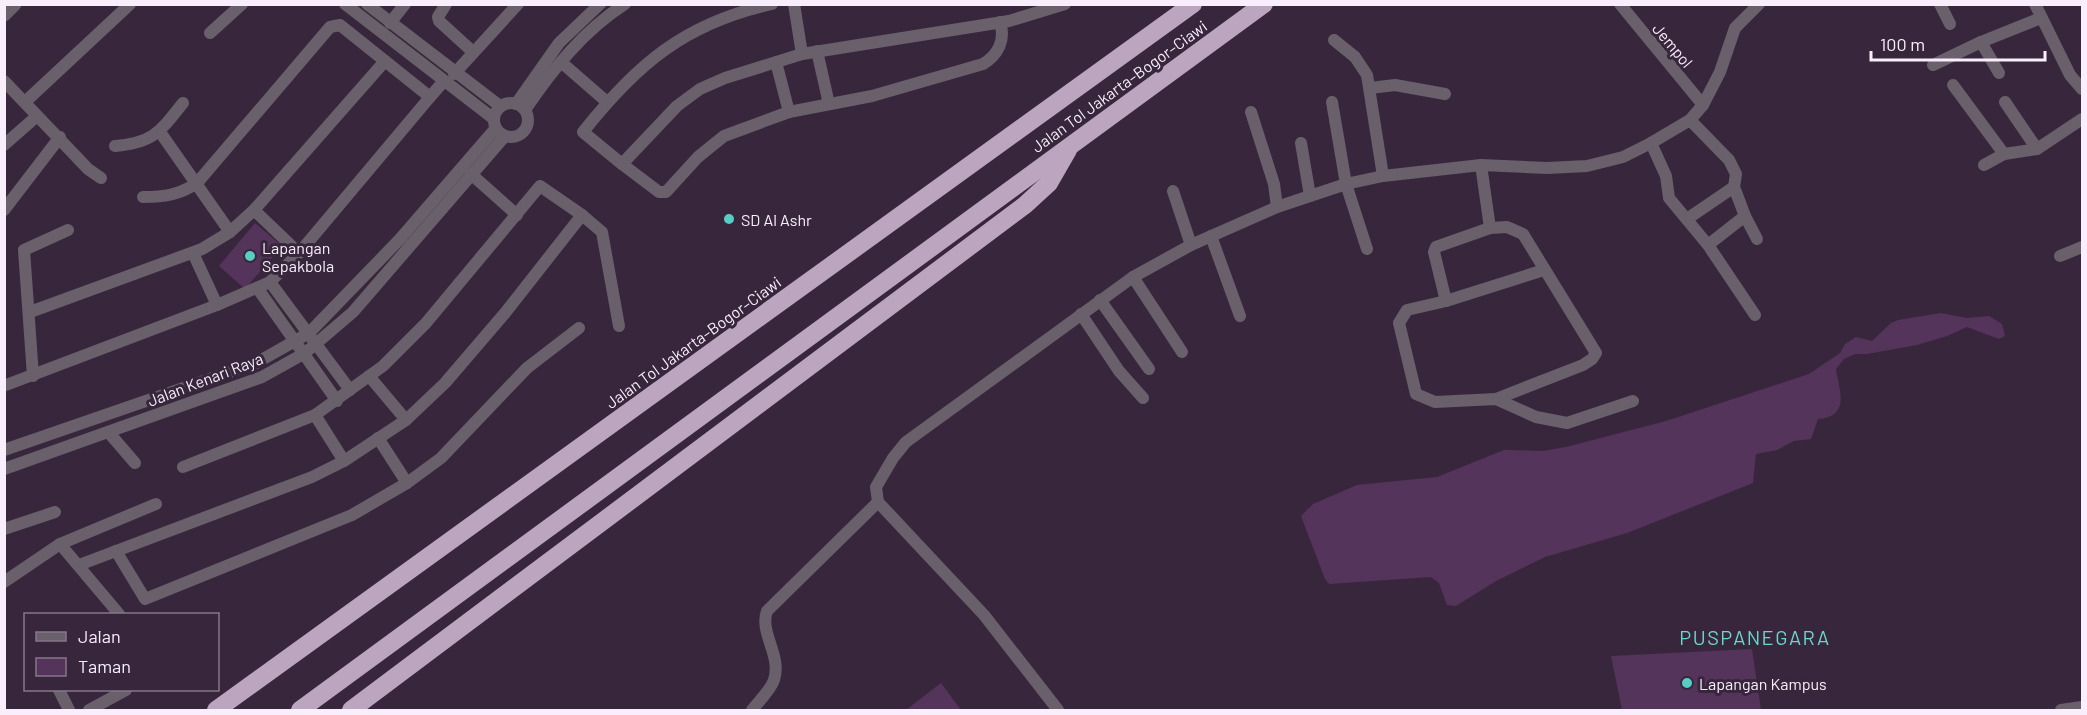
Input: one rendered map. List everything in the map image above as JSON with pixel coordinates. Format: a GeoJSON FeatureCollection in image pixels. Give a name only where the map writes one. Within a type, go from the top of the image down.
{"type":"FeatureCollection","features":[{"type":"Feature","properties":{"kind":"highway","name":"Jalan Tol Jakarta–Bogor–Ciawi"},"geometry":{"type":"LineString","coordinates":[[217,709],[1193,4]]}},
{"type":"Feature","properties":{"kind":"highway","name":"Jalan Tol Jakarta–Bogor–Ciawi"},"geometry":{"type":"LineString","coordinates":[[300,711],[1264,4]]}},
{"type":"Feature","properties":{"kind":"highway"},"geometry":{"type":"LineString","coordinates":[[351,711],[1025,205],[1049,183],[1071,145]]}},
{"type":"Feature","properties":{"kind":"street"},"geometry":{"type":"LineString","coordinates":[[4,14],[14,4]]}},
{"type":"Feature","properties":{"kind":"street"},"geometry":{"type":"LineString","coordinates":[[25,102],[130,4]]}},
{"type":"Feature","properties":{"kind":"street"},"geometry":{"type":"LineString","coordinates":[[210,33],[242,4]]}},
{"type":"Feature","properties":{"kind":"street"},"geometry":{"type":"LineString","coordinates":[[345,4],[498,128],[516,136],[524,130],[528,120],[520,107]]}},
{"type":"Feature","properties":{"kind":"street"},"geometry":{"type":"LineString","coordinates":[[367,4],[454,74],[500,106],[520,107]]}},
{"type":"Feature","properties":{"kind":"street"},"geometry":{"type":"LineString","coordinates":[[390,23],[405,4]]}},
{"type":"Feature","properties":{"kind":"street"},"geometry":{"type":"LineString","coordinates":[[446,4],[438,17],[439,21],[473,52]]}},
{"type":"Feature","properties":{"kind":"street"},"geometry":{"type":"LineString","coordinates":[[454,74],[518,4]]}},
{"type":"Feature","properties":{"kind":"street"},"geometry":{"type":"LineString","coordinates":[[520,107],[559,43],[600,4]]}},
{"type":"Feature","properties":{"kind":"street"},"geometry":{"type":"LineString","coordinates":[[520,107],[561,62],[610,14],[625,4]]}},
{"type":"Feature","properties":{"kind":"street"},"geometry":{"type":"LineString","coordinates":[[772,4],[747,10],[709,24],[674,41],[638,70],[607,102],[583,132],[659,192],[666,192],[698,157],[724,136],[789,112],[872,96],[983,64],[996,54],[1001,44],[1004,33],[1000,22]]}},
{"type":"Feature","properties":{"kind":"street"},"geometry":{"type":"LineString","coordinates":[[794,4],[802,54]]}},
{"type":"Feature","properties":{"kind":"street"},"geometry":{"type":"LineString","coordinates":[[622,164],[677,106],[700,89],[725,78],[802,54],[1000,22],[1043,13],[1065,4]]}},
{"type":"Feature","properties":{"kind":"street","name":"Jempol"},"geometry":{"type":"LineString","coordinates":[[1620,4],[1703,105]]}},
{"type":"Feature","properties":{"kind":"street"},"geometry":{"type":"LineString","coordinates":[[1058,711],[984,615],[878,502],[876,487],[893,458],[906,442],[1133,277],[1191,245],[1277,207],[1346,184],[1383,177],[1481,165],[1547,168],[1587,166],[1623,157],[1651,143],[1690,120],[1703,105],[1720,72],[1735,27],[1759,4]]}},
{"type":"Feature","properties":{"kind":"street"},"geometry":{"type":"LineString","coordinates":[[1940,4],[1950,24]]}},
{"type":"Feature","properties":{"kind":"street"},"geometry":{"type":"LineString","coordinates":[[2035,4],[2070,75],[2082,89]]}},
{"type":"Feature","properties":{"kind":"street"},"geometry":{"type":"LineString","coordinates":[[1933,65],[1981,42],[2041,18]]}},
{"type":"Feature","properties":{"kind":"street"},"geometry":{"type":"LineString","coordinates":[[143,197],[165,197],[185,191],[197,183],[330,27],[340,25],[430,97]]}},
{"type":"Feature","properties":{"kind":"street"},"geometry":{"type":"LineString","coordinates":[[1334,40],[1355,57],[1366,75],[1370,88],[1383,177]]}},
{"type":"Feature","properties":{"kind":"street"},"geometry":{"type":"LineString","coordinates":[[1981,42],[1999,73]]}},
{"type":"Feature","properties":{"kind":"street"},"geometry":{"type":"LineString","coordinates":[[817,51],[829,104]]}},
{"type":"Feature","properties":{"kind":"street"},"geometry":{"type":"LineString","coordinates":[[30,312],[193,253],[230,232],[254,210],[385,61]]}},
{"type":"Feature","properties":{"kind":"street"},"geometry":{"type":"LineString","coordinates":[[561,62],[607,102]]}},
{"type":"Feature","properties":{"kind":"street"},"geometry":{"type":"LineString","coordinates":[[776,62],[789,112]]}},
{"type":"Feature","properties":{"kind":"street"},"geometry":{"type":"LineString","coordinates":[[4,81],[60,137],[88,169],[101,178]]}},
{"type":"Feature","properties":{"kind":"street"},"geometry":{"type":"LineString","coordinates":[[6,385],[217,305],[270,282],[299,253],[443,82]]}},
{"type":"Feature","properties":{"kind":"street"},"geometry":{"type":"LineString","coordinates":[[1370,88],[1395,85],[1445,94]]}},
{"type":"Feature","properties":{"kind":"street"},"geometry":{"type":"LineString","coordinates":[[1953,86],[2004,154]]}},
{"type":"Feature","properties":{"kind":"street"},"geometry":{"type":"LineString","coordinates":[[1332,102],[1346,184],[1367,249]]}},
{"type":"Feature","properties":{"kind":"street"},"geometry":{"type":"LineString","coordinates":[[2005,102],[2037,149]]}},
{"type":"Feature","properties":{"kind":"street"},"geometry":{"type":"LineString","coordinates":[[115,146],[141,143],[160,132],[183,103]]}},
{"type":"Feature","properties":{"kind":"street"},"geometry":{"type":"LineString","coordinates":[[498,128],[500,106]]}},
{"type":"Feature","properties":{"kind":"street"},"geometry":{"type":"LineString","coordinates":[[1251,112],[1274,184],[1277,207]]}},
{"type":"Feature","properties":{"kind":"street"},"geometry":{"type":"LineString","coordinates":[[4,145],[37,116]]}},
{"type":"Feature","properties":{"kind":"street"},"geometry":{"type":"LineString","coordinates":[[1984,165],[2004,154],[2037,149],[2082,119]]}},
{"type":"Feature","properties":{"kind":"street"},"geometry":{"type":"LineString","coordinates":[[1690,120],[1729,160],[1736,174],[1734,187],[1757,239]]}},
{"type":"Feature","properties":{"kind":"street","name":"Jalan Kenari Raya"},"geometry":{"type":"LineString","coordinates":[[4,469],[110,434],[262,377],[318,344],[353,312],[471,174],[498,128]]}},
{"type":"Feature","properties":{"kind":"street","name":"Jalan Kenari Raya"},"geometry":{"type":"LineString","coordinates":[[4,450],[256,363],[309,333],[400,239],[498,128]]}},
{"type":"Feature","properties":{"kind":"street"},"geometry":{"type":"LineString","coordinates":[[160,132],[230,232]]}},
{"type":"Feature","properties":{"kind":"street"},"geometry":{"type":"LineString","coordinates":[[4,210],[60,137]]}},
{"type":"Feature","properties":{"kind":"street"},"geometry":{"type":"LineString","coordinates":[[1301,143],[1310,196]]}},
{"type":"Feature","properties":{"kind":"street"},"geometry":{"type":"LineString","coordinates":[[1651,143],[1666,176],[1670,198],[1708,245],[1755,315]]}},
{"type":"Feature","properties":{"kind":"street"},"geometry":{"type":"LineString","coordinates":[[1481,165],[1490,228]]}},
{"type":"Feature","properties":{"kind":"street"},"geometry":{"type":"LineString","coordinates":[[471,174],[517,215]]}},
{"type":"Feature","properties":{"kind":"street"},"geometry":{"type":"LineString","coordinates":[[183,466],[315,415],[369,376],[426,323],[540,186],[582,215],[599,229],[604,237],[619,326]]}},
{"type":"Feature","properties":{"kind":"street"},"geometry":{"type":"LineString","coordinates":[[1687,219],[1734,187]]}},
{"type":"Feature","properties":{"kind":"street"},"geometry":{"type":"LineString","coordinates":[[1173,191],[1191,245]]}},
{"type":"Feature","properties":{"kind":"street"},"geometry":{"type":"LineString","coordinates":[[254,210],[299,253]]}},
{"type":"Feature","properties":{"kind":"street"},"geometry":{"type":"LineString","coordinates":[[79,565],[312,477],[344,460],[406,420],[445,384],[505,313],[582,215]]}},
{"type":"Feature","properties":{"kind":"street"},"geometry":{"type":"LineString","coordinates":[[1708,245],[1745,216]]}},
{"type":"Feature","properties":{"kind":"street"},"geometry":{"type":"LineString","coordinates":[[1446,301],[1434,252],[1436,247],[1490,228],[1507,227],[1523,234],[1538,255],[1544,270],[1596,353],[1583,365],[1496,399],[1435,402],[1418,396],[1413,389],[1399,323],[1407,310],[1446,301],[1544,270]]}},
{"type":"Feature","properties":{"kind":"street"},"geometry":{"type":"LineString","coordinates":[[33,376],[24,250],[68,230]]}},
{"type":"Feature","properties":{"kind":"street"},"geometry":{"type":"LineString","coordinates":[[1212,236],[1240,316]]}},
{"type":"Feature","properties":{"kind":"street"},"geometry":{"type":"LineString","coordinates":[[2060,256],[2082,247]]}},
{"type":"Feature","properties":{"kind":"street"},"geometry":{"type":"LineString","coordinates":[[193,253],[217,305]]}},
{"type":"Feature","properties":{"kind":"street"},"geometry":{"type":"LineString","coordinates":[[1133,277],[1182,352]]}},
{"type":"Feature","properties":{"kind":"street"},"geometry":{"type":"LineString","coordinates":[[270,282],[350,390]]}},
{"type":"Feature","properties":{"kind":"street"},"geometry":{"type":"LineString","coordinates":[[258,289],[297,340],[337,401]]}},
{"type":"Feature","properties":{"kind":"street"},"geometry":{"type":"LineString","coordinates":[[1100,300],[1149,369]]}},
{"type":"Feature","properties":{"kind":"street"},"geometry":{"type":"LineString","coordinates":[[1081,314],[1119,371],[1143,398]]}},
{"type":"Feature","properties":{"kind":"street"},"geometry":{"type":"LineString","coordinates":[[116,551],[145,599],[352,515],[407,483],[441,458],[527,368],[579,328]]}},
{"type":"Feature","properties":{"kind":"street"},"geometry":{"type":"LineString","coordinates":[[369,376],[406,420]]}},
{"type":"Feature","properties":{"kind":"street"},"geometry":{"type":"LineString","coordinates":[[1496,399],[1536,417],[1568,423],[1633,401]]}},
{"type":"Feature","properties":{"kind":"street"},"geometry":{"type":"LineString","coordinates":[[315,415],[344,460]]}},
{"type":"Feature","properties":{"kind":"street"},"geometry":{"type":"LineString","coordinates":[[110,434],[135,463]]}},
{"type":"Feature","properties":{"kind":"street"},"geometry":{"type":"LineString","coordinates":[[378,438],[407,483]]}},
{"type":"Feature","properties":{"kind":"street"},"geometry":{"type":"LineString","coordinates":[[752,711],[774,681],[772,644],[764,620],[767,611],[878,502]]}},
{"type":"Feature","properties":{"kind":"street"},"geometry":{"type":"LineString","coordinates":[[4,582],[60,544],[156,504]]}},
{"type":"Feature","properties":{"kind":"street"},"geometry":{"type":"LineString","coordinates":[[4,529],[55,512]]}},
{"type":"Feature","properties":{"kind":"street"},"geometry":{"type":"LineString","coordinates":[[60,544],[116,613]]}},
{"type":"Feature","properties":{"kind":"street"},"geometry":{"type":"LineString","coordinates":[[59,691],[69,711]]}},
{"type":"Feature","properties":{"kind":"street"},"geometry":{"type":"LineString","coordinates":[[89,711],[124,691]]}},
{"type":"Feature","properties":{"kind":"street"},"geometry":{"type":"LineString","coordinates":[[2061,711],[2082,707]]}},
{"type":"Feature","properties":{"kind":"green space","name":"Lapangan Sepakbola"},"geometry":{"type":"Polygon","coordinates":[[[255,223],[282,246],[245,289],[219,266],[255,223]]]}},
{"type":"Feature","properties":{"kind":"green space"},"geometry":{"type":"Polygon","coordinates":[[[1941,313],[1967,318],[1989,316],[2002,324],[2005,336],[1999,339],[1967,327],[1917,345],[1855,354],[1844,359],[1836,369],[1840,395],[1839,408],[1828,417],[1818,419],[1811,439],[1794,441],[1777,450],[1756,454],[1753,483],[1627,533],[1545,557],[1496,581],[1456,606],[1447,605],[1439,583],[1431,577],[1329,584],[1301,516],[1313,504],[1357,485],[1437,477],[1504,450],[1543,451],[1566,447],[1666,421],[1809,374],[1840,353],[1845,344],[1856,337],[1872,341],[1891,323],[1898,320],[1941,313]]]}},
{"type":"Feature","properties":{"kind":"green space","name":"Lapangan Kampus"},"geometry":{"type":"Polygon","coordinates":[[[1752,649],[1761,710],[1622,710],[1611,656],[1752,649]]]}},
{"type":"Feature","properties":{"kind":"green space"},"geometry":{"type":"Polygon","coordinates":[[[941,683],[961,710],[906,710],[941,683]]]}},
{"type":"Feature","properties":{"kind":"place","name":"SD Al Ashr"},"geometry":{"type":"Point","coordinates":[729,219]}},
{"type":"Feature","properties":{"kind":"place","name":"Lapangan Sepakbola"},"geometry":{"type":"Point","coordinates":[250,256]}},
{"type":"Feature","properties":{"kind":"place","name":"Lapangan Kampus"},"geometry":{"type":"Point","coordinates":[1687,683]}},
{"type":"Feature","properties":{"kind":"district","name":"PUSPANEGARA"},"geometry":{"type":"Point","coordinates":[1755,637]}}]}
